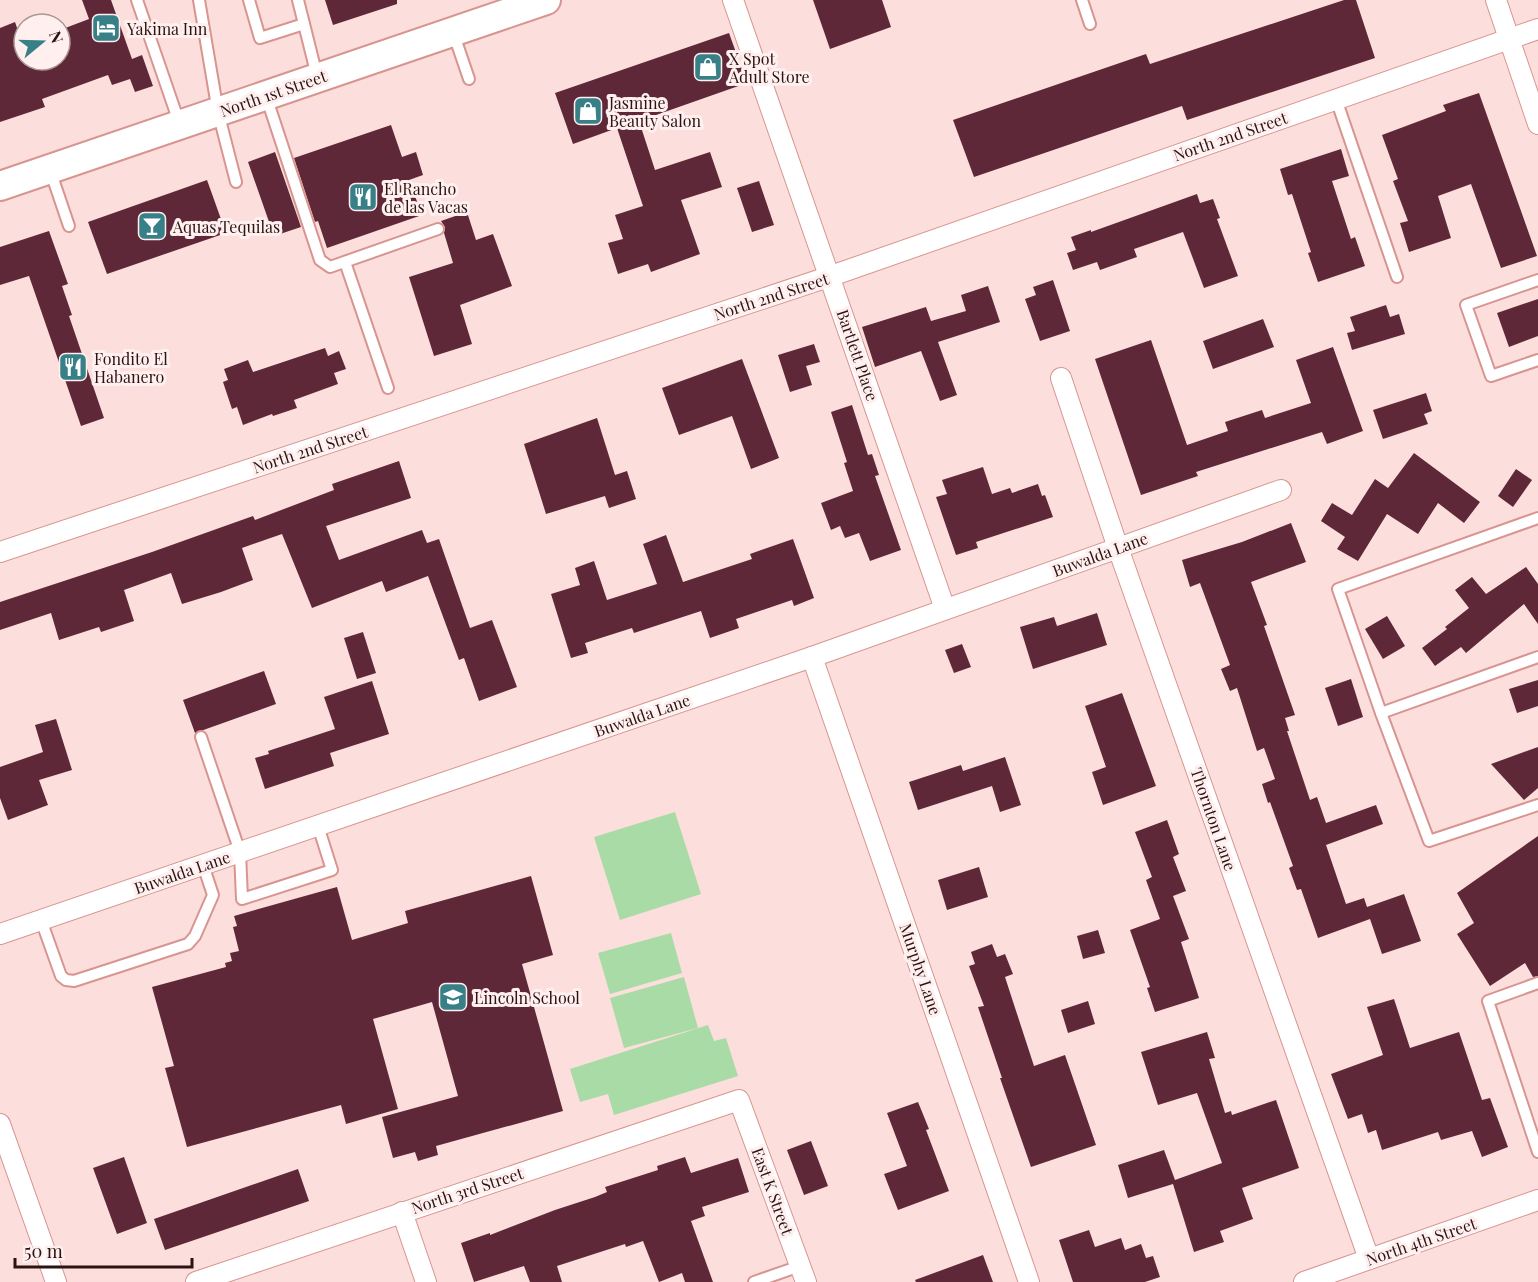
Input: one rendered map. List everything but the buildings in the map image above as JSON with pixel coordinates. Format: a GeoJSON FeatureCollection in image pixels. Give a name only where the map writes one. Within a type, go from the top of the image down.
{"type":"FeatureCollection","features":[{"type":"Feature","properties":{"kind":"main road","name":"North 1st Street"},"geometry":{"type":"LineString","coordinates":[[0,186],[453,32],[515,5],[546,0]]}},
{"type":"Feature","properties":{"kind":"street","name":"Bartlett Place"},"geometry":{"type":"LineString","coordinates":[[733,0],[831,276],[945,609]]}},
{"type":"Feature","properties":{"kind":"street"},"geometry":{"type":"LineString","coordinates":[[1496,0],[1538,124]]}},
{"type":"Feature","properties":{"kind":"street","name":"North 2nd Street"},"geometry":{"type":"LineString","coordinates":[[0,552],[831,276],[1538,29]]}},
{"type":"Feature","properties":{"kind":"street","name":"Thornton Lane"},"geometry":{"type":"LineString","coordinates":[[1061,378],[1118,548],[1369,1259]]}},
{"type":"Feature","properties":{"kind":"street","name":"Buwalda Lane"},"geometry":{"type":"LineString","coordinates":[[0,934],[812,657],[1281,490]]}},
{"type":"Feature","properties":{"kind":"street","name":"Murphy Lane"},"geometry":{"type":"LineString","coordinates":[[812,657],[1029,1282]]}},
{"type":"Feature","properties":{"kind":"street","name":"North 3rd Street"},"geometry":{"type":"LineString","coordinates":[[196,1282],[740,1100]]}},
{"type":"Feature","properties":{"kind":"street","name":"East K Street"},"geometry":{"type":"LineString","coordinates":[[740,1100],[803,1274]]}},
{"type":"Feature","properties":{"kind":"street"},"geometry":{"type":"LineString","coordinates":[[0,1124],[5,1156],[56,1282]]}},
{"type":"Feature","properties":{"kind":"street","name":"North 4th Street"},"geometry":{"type":"LineString","coordinates":[[1304,1282],[1538,1200]]}},
{"type":"Feature","properties":{"kind":"street"},"geometry":{"type":"LineString","coordinates":[[402,1212],[426,1282]]}},
{"type":"Feature","properties":{"kind":"lane"},"geometry":{"type":"LineString","coordinates":[[137,0],[180,125]]}},
{"type":"Feature","properties":{"kind":"lane"},"geometry":{"type":"LineString","coordinates":[[199,0],[218,112],[236,182]]}},
{"type":"Feature","properties":{"kind":"lane"},"geometry":{"type":"LineString","coordinates":[[249,0],[260,38],[304,24]]}},
{"type":"Feature","properties":{"kind":"lane"},"geometry":{"type":"LineString","coordinates":[[298,0],[318,78]]}},
{"type":"Feature","properties":{"kind":"lane"},"geometry":{"type":"LineString","coordinates":[[1082,0],[1090,24]]}},
{"type":"Feature","properties":{"kind":"lane"},"geometry":{"type":"LineString","coordinates":[[453,32],[469,79]]}},
{"type":"Feature","properties":{"kind":"lane"},"geometry":{"type":"LineString","coordinates":[[266,96],[320,260],[330,267],[438,229]]}},
{"type":"Feature","properties":{"kind":"lane"},"geometry":{"type":"LineString","coordinates":[[1336,99],[1397,277]]}},
{"type":"Feature","properties":{"kind":"lane"},"geometry":{"type":"LineString","coordinates":[[50,169],[69,226]]}},
{"type":"Feature","properties":{"kind":"lane"},"geometry":{"type":"LineString","coordinates":[[345,262],[388,388]]}},
{"type":"Feature","properties":{"kind":"lane"},"geometry":{"type":"LineString","coordinates":[[1538,280],[1466,305],[1491,376],[1538,360]]}},
{"type":"Feature","properties":{"kind":"lane"},"geometry":{"type":"LineString","coordinates":[[1538,518],[1338,589],[1429,841],[1538,806]]}},
{"type":"Feature","properties":{"kind":"lane"},"geometry":{"type":"LineString","coordinates":[[1381,713],[1538,657]]}},
{"type":"Feature","properties":{"kind":"lane"},"geometry":{"type":"LineString","coordinates":[[201,737],[240,852],[242,899],[332,870],[318,826]]}},
{"type":"Feature","properties":{"kind":"lane"},"geometry":{"type":"LineString","coordinates":[[42,920],[61,976],[66,980],[74,981],[188,944],[195,936],[213,895],[203,865]]}},
{"type":"Feature","properties":{"kind":"lane"},"geometry":{"type":"LineString","coordinates":[[1538,983],[1488,1001],[1538,1152]]}},
{"type":"Feature","properties":{"kind":"lane"},"geometry":{"type":"LineString","coordinates":[[754,1282],[803,1274]]}},
{"type":"Feature","properties":{"kind":"green space"},"geometry":{"type":"Polygon","coordinates":[[[675,812],[701,894],[620,920],[594,837],[675,812]]]}},
{"type":"Feature","properties":{"kind":"green space"},"geometry":{"type":"Polygon","coordinates":[[[671,933],[682,973],[610,994],[598,953],[671,933]]]}},
{"type":"Feature","properties":{"kind":"green space"},"geometry":{"type":"Polygon","coordinates":[[[684,977],[698,1028],[624,1048],[610,998],[684,977]]]}},
{"type":"Feature","properties":{"kind":"green space"},"geometry":{"type":"Polygon","coordinates":[[[708,1025],[714,1041],[726,1038],[738,1076],[614,1115],[608,1094],[580,1102],[570,1069],[708,1025]]]}},
{"type":"Feature","properties":{"kind":"place","name":"Yakima Inn"},"geometry":{"type":"Point","coordinates":[106,28]}},
{"type":"Feature","properties":{"kind":"place","name":"X Spot Adult Store"},"geometry":{"type":"Point","coordinates":[708,67]}},
{"type":"Feature","properties":{"kind":"place","name":"Jasmine Beauty Salon"},"geometry":{"type":"Point","coordinates":[588,111]}},
{"type":"Feature","properties":{"kind":"place","name":"El Rancho de las Vacas"},"geometry":{"type":"Point","coordinates":[363,197]}},
{"type":"Feature","properties":{"kind":"place","name":"Aquas Tequilas"},"geometry":{"type":"Point","coordinates":[152,226]}},
{"type":"Feature","properties":{"kind":"place","name":"Fondito El Habanero"},"geometry":{"type":"Point","coordinates":[73,367]}},
{"type":"Feature","properties":{"kind":"place","name":"Lincoln School"},"geometry":{"type":"Point","coordinates":[453,997]}}]}
